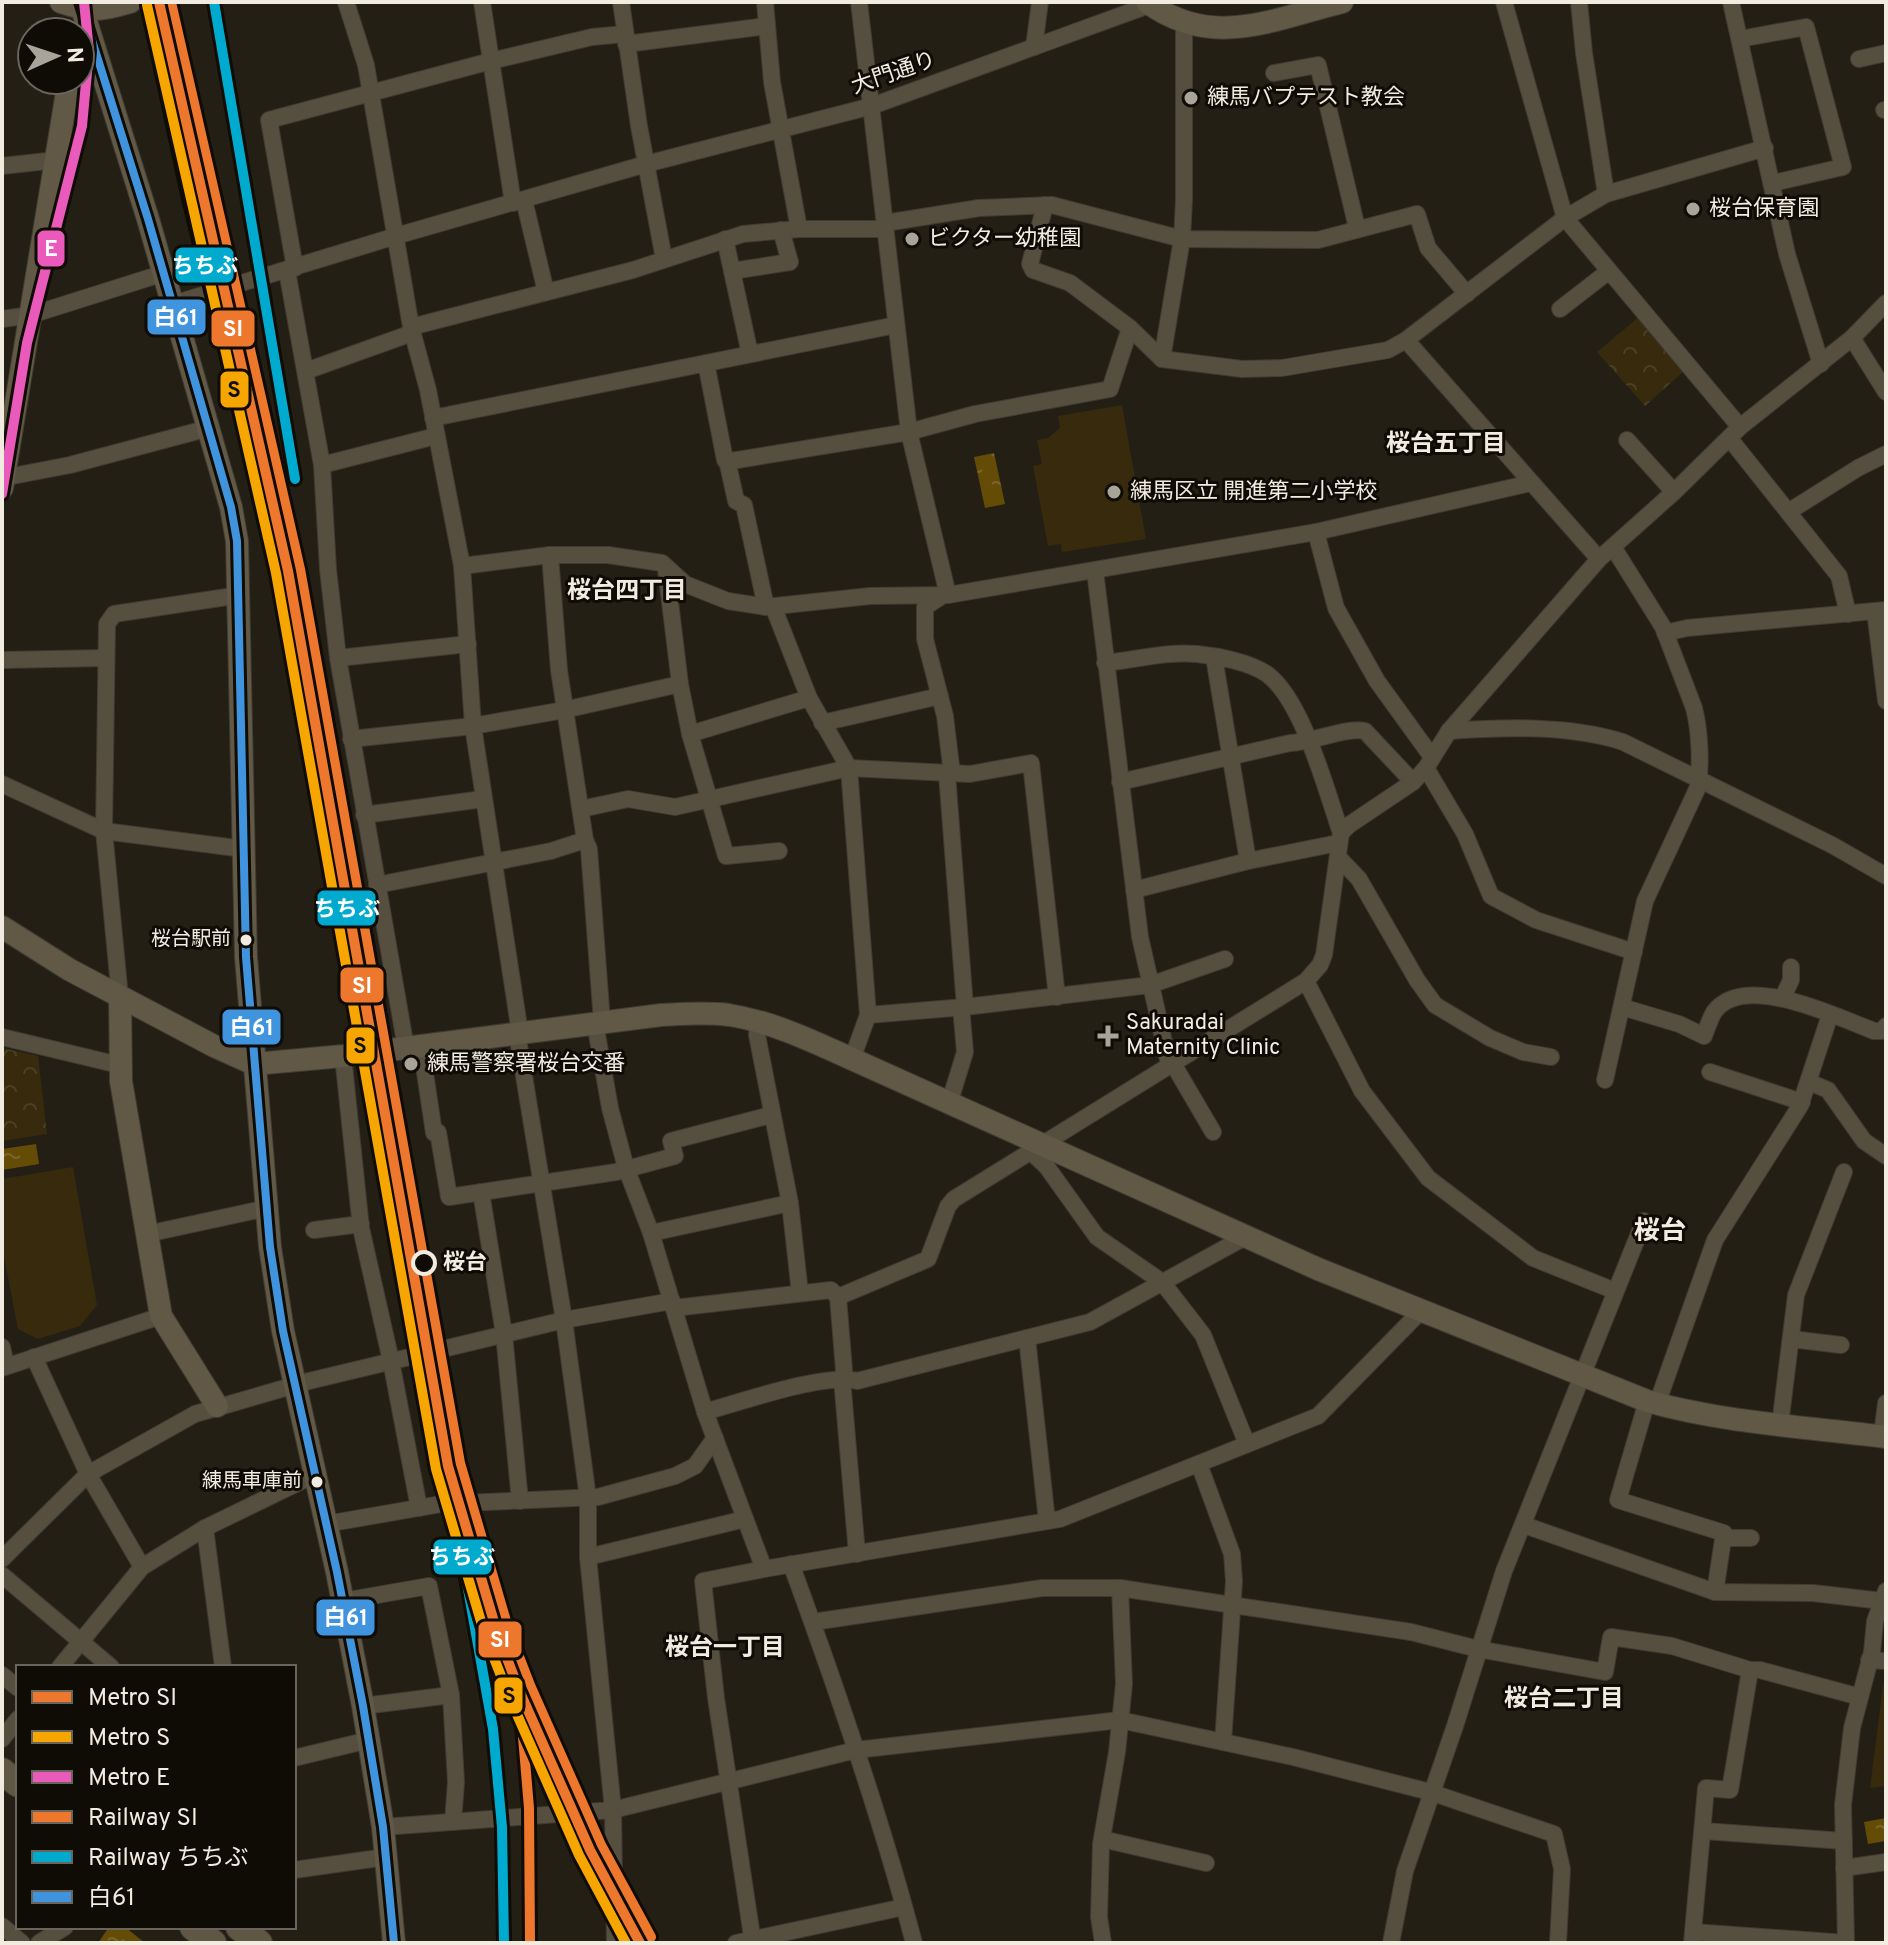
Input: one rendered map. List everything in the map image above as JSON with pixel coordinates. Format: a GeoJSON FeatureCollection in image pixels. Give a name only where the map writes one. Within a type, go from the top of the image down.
{"type":"FeatureCollection","features":[{"type":"Feature","properties":{"kind":"main road"},"geometry":{"type":"LineString","coordinates":[[174,1929],[192,1943]]}},
{"type":"Feature","properties":{"kind":"main road"},"geometry":{"type":"LineString","coordinates":[[196,1929],[213,1943]]}},
{"type":"Feature","properties":{"kind":"main road"},"geometry":{"type":"LineString","coordinates":[[218,1929],[236,1943]]}},
{"type":"Feature","properties":{"kind":"main road"},"geometry":{"type":"LineString","coordinates":[[242,1929],[259,1943]]}},
{"type":"Feature","properties":{"kind":"street"},"geometry":{"type":"LineString","coordinates":[[61,2],[100,11],[130,2]]}},
{"type":"Feature","properties":{"kind":"street"},"geometry":{"type":"LineString","coordinates":[[346,2],[358,33],[371,94],[411,330],[428,390],[462,566],[473,726],[496,863],[518,1033],[564,1320],[588,1498],[588,1557],[613,1810],[615,1943]]}},
{"type":"Feature","properties":{"kind":"street"},"geometry":{"type":"LineString","coordinates":[[482,2],[518,202],[546,292]]}},
{"type":"Feature","properties":{"kind":"street"},"geometry":{"type":"LineString","coordinates":[[621,2],[664,259]]}},
{"type":"Feature","properties":{"kind":"street"},"geometry":{"type":"LineString","coordinates":[[765,2],[772,82],[799,229]]}},
{"type":"Feature","properties":{"kind":"street"},"geometry":{"type":"LineString","coordinates":[[859,2],[909,432],[946,595]]}},
{"type":"Feature","properties":{"kind":"street"},"geometry":{"type":"LineString","coordinates":[[1034,47],[1040,2]]}},
{"type":"Feature","properties":{"kind":"street"},"geometry":{"type":"LineString","coordinates":[[1147,2],[1164,14],[1184,20],[1212,27],[1240,28],[1280,21],[1339,2]]}},
{"type":"Feature","properties":{"kind":"street","name":"大門通り"},"geometry":{"type":"LineString","coordinates":[[173,304],[646,164],[872,106],[1141,8],[1147,2]]}},
{"type":"Feature","properties":{"kind":"street"},"geometry":{"type":"LineString","coordinates":[[1504,2],[1565,218],[1735,433],[1788,512],[1839,576],[1848,614]]}},
{"type":"Feature","properties":{"kind":"street"},"geometry":{"type":"LineString","coordinates":[[1581,2],[1584,53],[1606,194]]}},
{"type":"Feature","properties":{"kind":"street"},"geometry":{"type":"LineString","coordinates":[[1731,2],[1787,254],[1821,364]]}},
{"type":"Feature","properties":{"kind":"street"},"geometry":{"type":"LineString","coordinates":[[82,6],[164,273],[233,518],[240,595],[246,957],[277,1297],[363,1706],[383,1827],[394,1943]]}},
{"type":"Feature","properties":{"kind":"street"},"geometry":{"type":"LineString","coordinates":[[1162,359],[1182,239],[1184,20]]}},
{"type":"Feature","properties":{"kind":"street"},"geometry":{"type":"LineString","coordinates":[[767,26],[625,39],[592,37],[269,120],[322,465],[328,569],[351,739],[377,885],[449,1197],[542,1184],[675,1156],[671,1141],[771,1115]]}},
{"type":"Feature","properties":{"kind":"street"},"geometry":{"type":"LineString","coordinates":[[1740,39],[1806,27],[1843,167],[1773,183]]}},
{"type":"Feature","properties":{"kind":"street"},"geometry":{"type":"LineString","coordinates":[[1859,59],[1886,53]]}},
{"type":"Feature","properties":{"kind":"street"},"geometry":{"type":"LineString","coordinates":[[1274,73],[1318,65],[1357,228]]}},
{"type":"Feature","properties":{"kind":"street"},"geometry":{"type":"LineString","coordinates":[[66,96],[3,481],[209,428]]}},
{"type":"Feature","properties":{"kind":"street"},"geometry":{"type":"LineString","coordinates":[[1045,205],[1030,264],[1033,270],[1070,283],[1130,328],[1162,359],[1242,369],[1282,368],[1388,350],[1406,340],[1565,218],[1606,194],[1765,148]]}},
{"type":"Feature","properties":{"kind":"street"},"geometry":{"type":"LineString","coordinates":[[2,166],[56,160]]}},
{"type":"Feature","properties":{"kind":"street"},"geometry":{"type":"LineString","coordinates":[[306,371],[411,330],[725,239],[781,230],[885,226],[979,208],[1045,205],[1182,239],[1318,240],[1417,214],[1428,248],[1467,294]]}},
{"type":"Feature","properties":{"kind":"street"},"geometry":{"type":"LineString","coordinates":[[732,271],[790,262],[781,230]]}},
{"type":"Feature","properties":{"kind":"street"},"geometry":{"type":"LineString","coordinates":[[725,239],[750,354]]}},
{"type":"Feature","properties":{"kind":"street"},"geometry":{"type":"LineString","coordinates":[[1560,309],[1609,271]]}},
{"type":"Feature","properties":{"kind":"street"},"geometry":{"type":"LineString","coordinates":[[2,319],[31,315],[164,273]]}},
{"type":"Feature","properties":{"kind":"street"},"geometry":{"type":"LineString","coordinates":[[838,1297],[928,1259],[948,1206],[954,1199],[1306,981],[1320,965],[1324,955],[1339,844],[1349,825],[1413,782],[1449,731],[1599,559],[1735,433],[1852,338],[1886,303]]}},
{"type":"Feature","properties":{"kind":"street"},"geometry":{"type":"LineString","coordinates":[[433,418],[896,325]]}},
{"type":"Feature","properties":{"kind":"street"},"geometry":{"type":"LineString","coordinates":[[727,460],[909,432],[975,414],[1110,389],[1130,328]]}},
{"type":"Feature","properties":{"kind":"street"},"geometry":{"type":"LineString","coordinates":[[1852,338],[1886,392]]}},
{"type":"Feature","properties":{"kind":"street"},"geometry":{"type":"LineString","coordinates":[[1406,340],[1599,559]]}},
{"type":"Feature","properties":{"kind":"street"},"geometry":{"type":"LineString","coordinates":[[706,363],[725,460],[736,501],[744,505],[770,607],[809,698],[849,768],[868,1015],[852,1059]]}},
{"type":"Feature","properties":{"kind":"street"},"geometry":{"type":"LineString","coordinates":[[322,465],[436,436]]}},
{"type":"Feature","properties":{"kind":"street"},"geometry":{"type":"LineString","coordinates":[[1627,440],[1674,492]]}},
{"type":"Feature","properties":{"kind":"street"},"geometry":{"type":"LineString","coordinates":[[1788,512],[1886,454]]}},
{"type":"Feature","properties":{"kind":"street"},"geometry":{"type":"LineString","coordinates":[[462,566],[550,555],[608,555],[662,563],[685,584],[728,601],[770,607],[870,596],[946,595],[1316,532],[1531,483]]}},
{"type":"Feature","properties":{"kind":"street"},"geometry":{"type":"LineString","coordinates":[[1316,532],[1336,608],[1377,681],[1429,762],[1465,834],[1491,896],[1536,920],[1634,952]]}},
{"type":"Feature","properties":{"kind":"street"},"geometry":{"type":"LineString","coordinates":[[1605,1080],[1645,901],[1699,781],[1697,719],[1665,633],[1613,547]]}},
{"type":"Feature","properties":{"kind":"street"},"geometry":{"type":"LineString","coordinates":[[550,555],[564,710],[589,849],[599,1022],[610,1108],[626,1168],[651,1233],[705,1412],[764,1569]]}},
{"type":"Feature","properties":{"kind":"street"},"geometry":{"type":"LineString","coordinates":[[666,569],[680,684],[690,734],[726,856],[779,851]]}},
{"type":"Feature","properties":{"kind":"street"},"geometry":{"type":"LineString","coordinates":[[1095,571],[1134,890],[1150,985],[1171,1063],[1213,1132]]}},
{"type":"Feature","properties":{"kind":"street"},"geometry":{"type":"LineString","coordinates":[[217,1406],[161,1316],[119,1065],[120,997],[104,831],[105,658],[107,624],[114,614],[240,595]]}},
{"type":"Feature","properties":{"kind":"street"},"geometry":{"type":"LineString","coordinates":[[946,595],[925,607],[924,614],[925,639],[940,696],[950,774],[963,1007],[965,1052],[949,1104]]}},
{"type":"Feature","properties":{"kind":"street"},"geometry":{"type":"LineString","coordinates":[[1665,633],[1687,628],[1880,611],[1886,701]]}},
{"type":"Feature","properties":{"kind":"street"},"geometry":{"type":"LineString","coordinates":[[338,658],[468,644]]}},
{"type":"Feature","properties":{"kind":"street"},"geometry":{"type":"LineString","coordinates":[[1105,663],[1184,654],[1214,657],[1268,675],[1287,698],[1310,742],[1339,844],[1417,980],[1435,1005],[1490,1038],[1523,1052],[1551,1057]]}},
{"type":"Feature","properties":{"kind":"street"},"geometry":{"type":"LineString","coordinates":[[1214,657],[1248,861]]}},
{"type":"Feature","properties":{"kind":"street"},"geometry":{"type":"LineString","coordinates":[[2,660],[105,658]]}},
{"type":"Feature","properties":{"kind":"street"},"geometry":{"type":"LineString","coordinates":[[351,739],[473,726],[564,710],[680,684]]}},
{"type":"Feature","properties":{"kind":"street"},"geometry":{"type":"LineString","coordinates":[[822,723],[940,696]]}},
{"type":"Feature","properties":{"kind":"street"},"geometry":{"type":"LineString","coordinates":[[690,734],[809,698]]}},
{"type":"Feature","properties":{"kind":"street"},"geometry":{"type":"LineString","coordinates":[[1449,731],[1494,727],[1609,737],[1832,845],[1886,876]]}},
{"type":"Feature","properties":{"kind":"street"},"geometry":{"type":"LineString","coordinates":[[1120,782],[1290,743],[1310,742],[1356,729],[1365,731],[1413,782]]}},
{"type":"Feature","properties":{"kind":"street"},"geometry":{"type":"LineString","coordinates":[[581,809],[628,799],[675,807],[849,768],[970,774],[1031,763],[1057,997]]}},
{"type":"Feature","properties":{"kind":"street"},"geometry":{"type":"LineString","coordinates":[[2,784],[104,831],[244,849]]}},
{"type":"Feature","properties":{"kind":"street"},"geometry":{"type":"LineString","coordinates":[[364,815],[483,799]]}},
{"type":"Feature","properties":{"kind":"street"},"geometry":{"type":"LineString","coordinates":[[377,885],[496,863],[585,840]]}},
{"type":"Feature","properties":{"kind":"street"},"geometry":{"type":"LineString","coordinates":[[1134,890],[1248,861],[1339,844]]}},
{"type":"Feature","properties":{"kind":"street"},"geometry":{"type":"LineString","coordinates":[[2,927],[70,970],[254,1064],[343,1056],[661,1015],[697,1013],[758,1021],[852,1059],[1036,1148],[1420,1312],[1652,1402],[1688,1412],[1884,1436],[1886,1403]]}},
{"type":"Feature","properties":{"kind":"street"},"geometry":{"type":"LineString","coordinates":[[868,1015],[1150,985],[1225,959]]}},
{"type":"Feature","properties":{"kind":"street"},"geometry":{"type":"LineString","coordinates":[[1783,997],[1791,980],[1791,967]]}},
{"type":"Feature","properties":{"kind":"street"},"geometry":{"type":"LineString","coordinates":[[1306,981],[1362,1091],[1428,1178],[1533,1258],[1615,1291]]}},
{"type":"Feature","properties":{"kind":"street"},"geometry":{"type":"LineString","coordinates":[[1622,1007],[1679,1024],[1704,1036],[1715,1010],[1740,995],[1783,997],[1874,1031],[1882,1031],[1886,1026]]}},
{"type":"Feature","properties":{"kind":"street"},"geometry":{"type":"LineString","coordinates":[[1715,1592],[1724,1533],[1618,1500],[1715,1240],[1778,1145],[1802,1102],[1830,1015]]}},
{"type":"Feature","properties":{"kind":"street"},"geometry":{"type":"LineString","coordinates":[[758,1021],[757,1035],[771,1115],[790,1203],[800,1293]]}},
{"type":"Feature","properties":{"kind":"street"},"geometry":{"type":"LineString","coordinates":[[2,1037],[119,1065]]}},
{"type":"Feature","properties":{"kind":"street"},"geometry":{"type":"LineString","coordinates":[[343,1056],[361,1224],[419,1508]]}},
{"type":"Feature","properties":{"kind":"street"},"geometry":{"type":"LineString","coordinates":[[1710,1072],[1802,1102]]}},
{"type":"Feature","properties":{"kind":"street"},"geometry":{"type":"LineString","coordinates":[[1809,1082],[1828,1090],[1864,1141],[1886,1156]]}},
{"type":"Feature","properties":{"kind":"street"},"geometry":{"type":"LineString","coordinates":[[1036,1148],[1097,1237],[1162,1282],[1203,1335],[1247,1444]]}},
{"type":"Feature","properties":{"kind":"street"},"geometry":{"type":"LineString","coordinates":[[1780,1425],[1796,1295],[1844,1172]]}},
{"type":"Feature","properties":{"kind":"street"},"geometry":{"type":"LineString","coordinates":[[481,1192],[504,1334],[520,1501]]}},
{"type":"Feature","properties":{"kind":"street"},"geometry":{"type":"LineString","coordinates":[[651,1233],[790,1203]]}},
{"type":"Feature","properties":{"kind":"street"},"geometry":{"type":"LineString","coordinates":[[147,1234],[267,1208]]}},
{"type":"Feature","properties":{"kind":"street"},"geometry":{"type":"LineString","coordinates":[[1391,1943],[1405,1871],[1504,1571],[1644,1221]]}},
{"type":"Feature","properties":{"kind":"street"},"geometry":{"type":"LineString","coordinates":[[314,1230],[361,1224]]}},
{"type":"Feature","properties":{"kind":"street"},"geometry":{"type":"LineString","coordinates":[[705,1412],[780,1390],[842,1379],[857,1381],[1090,1322],[1247,1236]]}},
{"type":"Feature","properties":{"kind":"street"},"geometry":{"type":"LineString","coordinates":[[2,1559],[88,1474],[177,1422],[217,1406],[564,1320],[673,1304],[831,1290],[838,1297],[857,1554]]}},
{"type":"Feature","properties":{"kind":"street"},"geometry":{"type":"LineString","coordinates":[[753,1941],[728,1782],[703,1581],[1060,1519],[1318,1416],[1420,1312]]}},
{"type":"Feature","properties":{"kind":"street"},"geometry":{"type":"LineString","coordinates":[[2,1347],[4,1367],[161,1316]]}},
{"type":"Feature","properties":{"kind":"street"},"geometry":{"type":"LineString","coordinates":[[1027,1338],[1047,1521]]}},
{"type":"Feature","properties":{"kind":"street"},"geometry":{"type":"LineString","coordinates":[[1791,1339],[1841,1345]]}},
{"type":"Feature","properties":{"kind":"street"},"geometry":{"type":"LineString","coordinates":[[34,1357],[88,1474],[142,1567]]}},
{"type":"Feature","properties":{"kind":"street"},"geometry":{"type":"LineString","coordinates":[[326,1524],[419,1508],[588,1498],[675,1476],[695,1466],[715,1438]]}},
{"type":"Feature","properties":{"kind":"street"},"geometry":{"type":"LineString","coordinates":[[1199,1464],[1232,1554],[1234,1581],[1223,1742]]}},
{"type":"Feature","properties":{"kind":"street"},"geometry":{"type":"LineString","coordinates":[[62,1665],[142,1567],[205,1528],[314,1475]]}},
{"type":"Feature","properties":{"kind":"street"},"geometry":{"type":"LineString","coordinates":[[588,1557],[745,1519]]}},
{"type":"Feature","properties":{"kind":"street"},"geometry":{"type":"LineString","coordinates":[[1524,1525],[1715,1592],[1884,1596],[1875,1621],[1878,1660],[1860,1697],[1852,1728],[1843,1805],[1846,1943],[1693,1938],[1706,1788],[1730,1790],[1750,1670]]}},
{"type":"Feature","properties":{"kind":"street"},"geometry":{"type":"LineString","coordinates":[[205,1528],[223,1665]]}},
{"type":"Feature","properties":{"kind":"street"},"geometry":{"type":"LineString","coordinates":[[1723,1538],[1751,1538]]}},
{"type":"Feature","properties":{"kind":"street"},"geometry":{"type":"LineString","coordinates":[[791,1564],[892,1859],[914,1943]]}},
{"type":"Feature","properties":{"kind":"street"},"geometry":{"type":"LineString","coordinates":[[2,1575],[109,1665]]}},
{"type":"Feature","properties":{"kind":"street"},"geometry":{"type":"LineString","coordinates":[[343,1601],[429,1586],[451,1695],[456,1782],[453,1822]]}},
{"type":"Feature","properties":{"kind":"street"},"geometry":{"type":"LineString","coordinates":[[813,1622],[1042,1588],[1120,1588],[1411,1632],[1478,1649],[1605,1672],[1611,1637],[1672,1646],[1750,1670],[1860,1697]]}},
{"type":"Feature","properties":{"kind":"street"},"geometry":{"type":"LineString","coordinates":[[1103,1943],[1099,1917],[1102,1839],[1124,1684],[1120,1588]]}},
{"type":"Feature","properties":{"kind":"street"},"geometry":{"type":"LineString","coordinates":[[363,1706],[451,1695]]}},
{"type":"Feature","properties":{"kind":"street"},"geometry":{"type":"LineString","coordinates":[[383,1827],[613,1810],[856,1750],[1120,1720],[1430,1792],[1554,1834],[1562,1869],[1559,1935]]}},
{"type":"Feature","properties":{"kind":"street"},"geometry":{"type":"LineString","coordinates":[[2,1739],[16,1722]]}},
{"type":"Feature","properties":{"kind":"street"},"geometry":{"type":"LineString","coordinates":[[296,1758],[369,1740]]}},
{"type":"Feature","properties":{"kind":"street"},"geometry":{"type":"LineString","coordinates":[[1704,1831],[1844,1841]]}},
{"type":"Feature","properties":{"kind":"street"},"geometry":{"type":"LineString","coordinates":[[1102,1839],[1206,1863]]}},
{"type":"Feature","properties":{"kind":"street"},"geometry":{"type":"LineString","coordinates":[[296,1870],[386,1857]]}},
{"type":"Feature","properties":{"kind":"street"},"geometry":{"type":"LineString","coordinates":[[1844,1868],[1886,1862]]}},
{"type":"Feature","properties":{"kind":"street"},"geometry":{"type":"LineString","coordinates":[[736,1943],[904,1907]]}},
{"type":"Feature","properties":{"kind":"street"},"geometry":{"type":"LineString","coordinates":[[2,1926],[22,1943]]}},
{"type":"Feature","properties":{"kind":"street"},"geometry":{"type":"LineString","coordinates":[[39,1943],[62,1929]]}},
{"type":"Feature","properties":{"kind":"green space"},"geometry":{"type":"Polygon","coordinates":[[[1639,317],[1684,371],[1645,406],[1597,352],[1639,317]]]}},
{"type":"Feature","properties":{"kind":"green space"},"geometry":{"type":"Polygon","coordinates":[[[1122,405],[1146,539],[1062,552],[1061,544],[1048,546],[1033,466],[1042,464],[1037,440],[1048,438],[1060,428],[1058,416],[1122,405]]]}},
{"type":"Feature","properties":{"kind":"green space"},"geometry":{"type":"Polygon","coordinates":[[[2,1048],[38,1056],[47,1134],[2,1141],[2,1048]]]}},
{"type":"Feature","properties":{"kind":"green space"},"geometry":{"type":"Polygon","coordinates":[[[73,1167],[97,1305],[80,1326],[38,1339],[18,1329],[2,1246],[2,1179],[73,1167]]]}},
{"type":"Feature","properties":{"kind":"green space"},"geometry":{"type":"Polygon","coordinates":[[[1883,1685],[1886,1685],[1886,1786],[1870,1788],[1883,1685]]]}},
{"type":"Feature","properties":{"kind":"water"},"geometry":{"type":"Polygon","coordinates":[[[994,453],[1005,504],[985,508],[974,457],[994,453]]]}},
{"type":"Feature","properties":{"kind":"water"},"geometry":{"type":"Polygon","coordinates":[[[36,1144],[39,1164],[2,1170],[2,1149],[36,1144]]]}},
{"type":"Feature","properties":{"kind":"water"},"geometry":{"type":"Polygon","coordinates":[[[1886,1818],[1886,1841],[1868,1844],[1864,1822],[1886,1818]]]}},
{"type":"Feature","properties":{"kind":"water"},"geometry":{"type":"Polygon","coordinates":[[[108,1929],[128,1929],[145,1943],[98,1943],[108,1929]]]}},
{"type":"Feature","properties":{"kind":"metro line","name":"E"},"geometry":{"type":"LineString","coordinates":[[2,494],[27,343],[82,126],[89,51],[84,2]]}},
{"type":"Feature","properties":{"kind":"metro line","name":"SI"},"geometry":{"type":"LineString","coordinates":[[159,2],[288,571],[448,1466],[497,1632],[519,1690],[590,1850],[640,1943]]}},
{"type":"Feature","properties":{"kind":"metro line","name":"S"},"geometry":{"type":"LineString","coordinates":[[147,5],[276,573],[436,1469],[485,1635],[508,1694],[579,1855],[626,1943]]}},
{"type":"Feature","properties":{"kind":"rail line","name":"ちちぶ"},"geometry":{"type":"LineString","coordinates":[[147,2],[187,190],[323,776],[493,1729],[502,1827],[504,1943]]}},
{"type":"Feature","properties":{"kind":"rail line","name":"SI"},"geometry":{"type":"LineString","coordinates":[[171,2],[300,569],[460,1463],[508,1628],[530,1685],[601,1845],[651,1937]]}},
{"type":"Feature","properties":{"kind":"rail line","name":"ちちぶ"},"geometry":{"type":"LineString","coordinates":[[214,2],[295,479]]}},
{"type":"Feature","properties":{"kind":"rail line","name":"SI"},"geometry":{"type":"LineString","coordinates":[[520,1701],[529,1808],[530,1943]]}},
{"type":"Feature","properties":{"kind":"transit line","name":"白61"},"geometry":{"type":"LineString","coordinates":[[80,2],[148,219],[231,507],[237,541],[246,957],[270,1247],[283,1331],[337,1572],[363,1706],[383,1827],[394,1943]]}},
{"type":"Feature","properties":{"kind":"place","name":"練馬バプテスト教会"},"geometry":{"type":"Point","coordinates":[1191,98]}},
{"type":"Feature","properties":{"kind":"place","name":"桜台保育園"},"geometry":{"type":"Point","coordinates":[1693,209]}},
{"type":"Feature","properties":{"kind":"place","name":"ビクター幼稚園"},"geometry":{"type":"Point","coordinates":[912,239]}},
{"type":"Feature","properties":{"kind":"place","name":"練馬区立 開進第二小学校"},"geometry":{"type":"Point","coordinates":[1114,492]}},
{"type":"Feature","properties":{"kind":"place","name":"桜台駅前"},"geometry":{"type":"Point","coordinates":[246,940]}},
{"type":"Feature","properties":{"kind":"place","name":"Sakuradai Maternity Clinic"},"geometry":{"type":"Point","coordinates":[1108,1036]}},
{"type":"Feature","properties":{"kind":"place","name":"練馬警察署桜台交番"},"geometry":{"type":"Point","coordinates":[411,1064]}},
{"type":"Feature","properties":{"kind":"place","name":"桜台"},"geometry":{"type":"Point","coordinates":[424,1263]}},
{"type":"Feature","properties":{"kind":"place","name":"練馬車庫前"},"geometry":{"type":"Point","coordinates":[317,1482]}},
{"type":"Feature","properties":{"kind":"district","name":"桜台五丁目"},"geometry":{"type":"Point","coordinates":[1446,445]}},
{"type":"Feature","properties":{"kind":"district","name":"桜台四丁目"},"geometry":{"type":"Point","coordinates":[627,592]}},
{"type":"Feature","properties":{"kind":"district","name":"桜台"},"geometry":{"type":"Point","coordinates":[1660,1232]}},
{"type":"Feature","properties":{"kind":"district","name":"桜台一丁目"},"geometry":{"type":"Point","coordinates":[725,1649]}},
{"type":"Feature","properties":{"kind":"district","name":"桜台二丁目"},"geometry":{"type":"Point","coordinates":[1564,1700]}}]}
